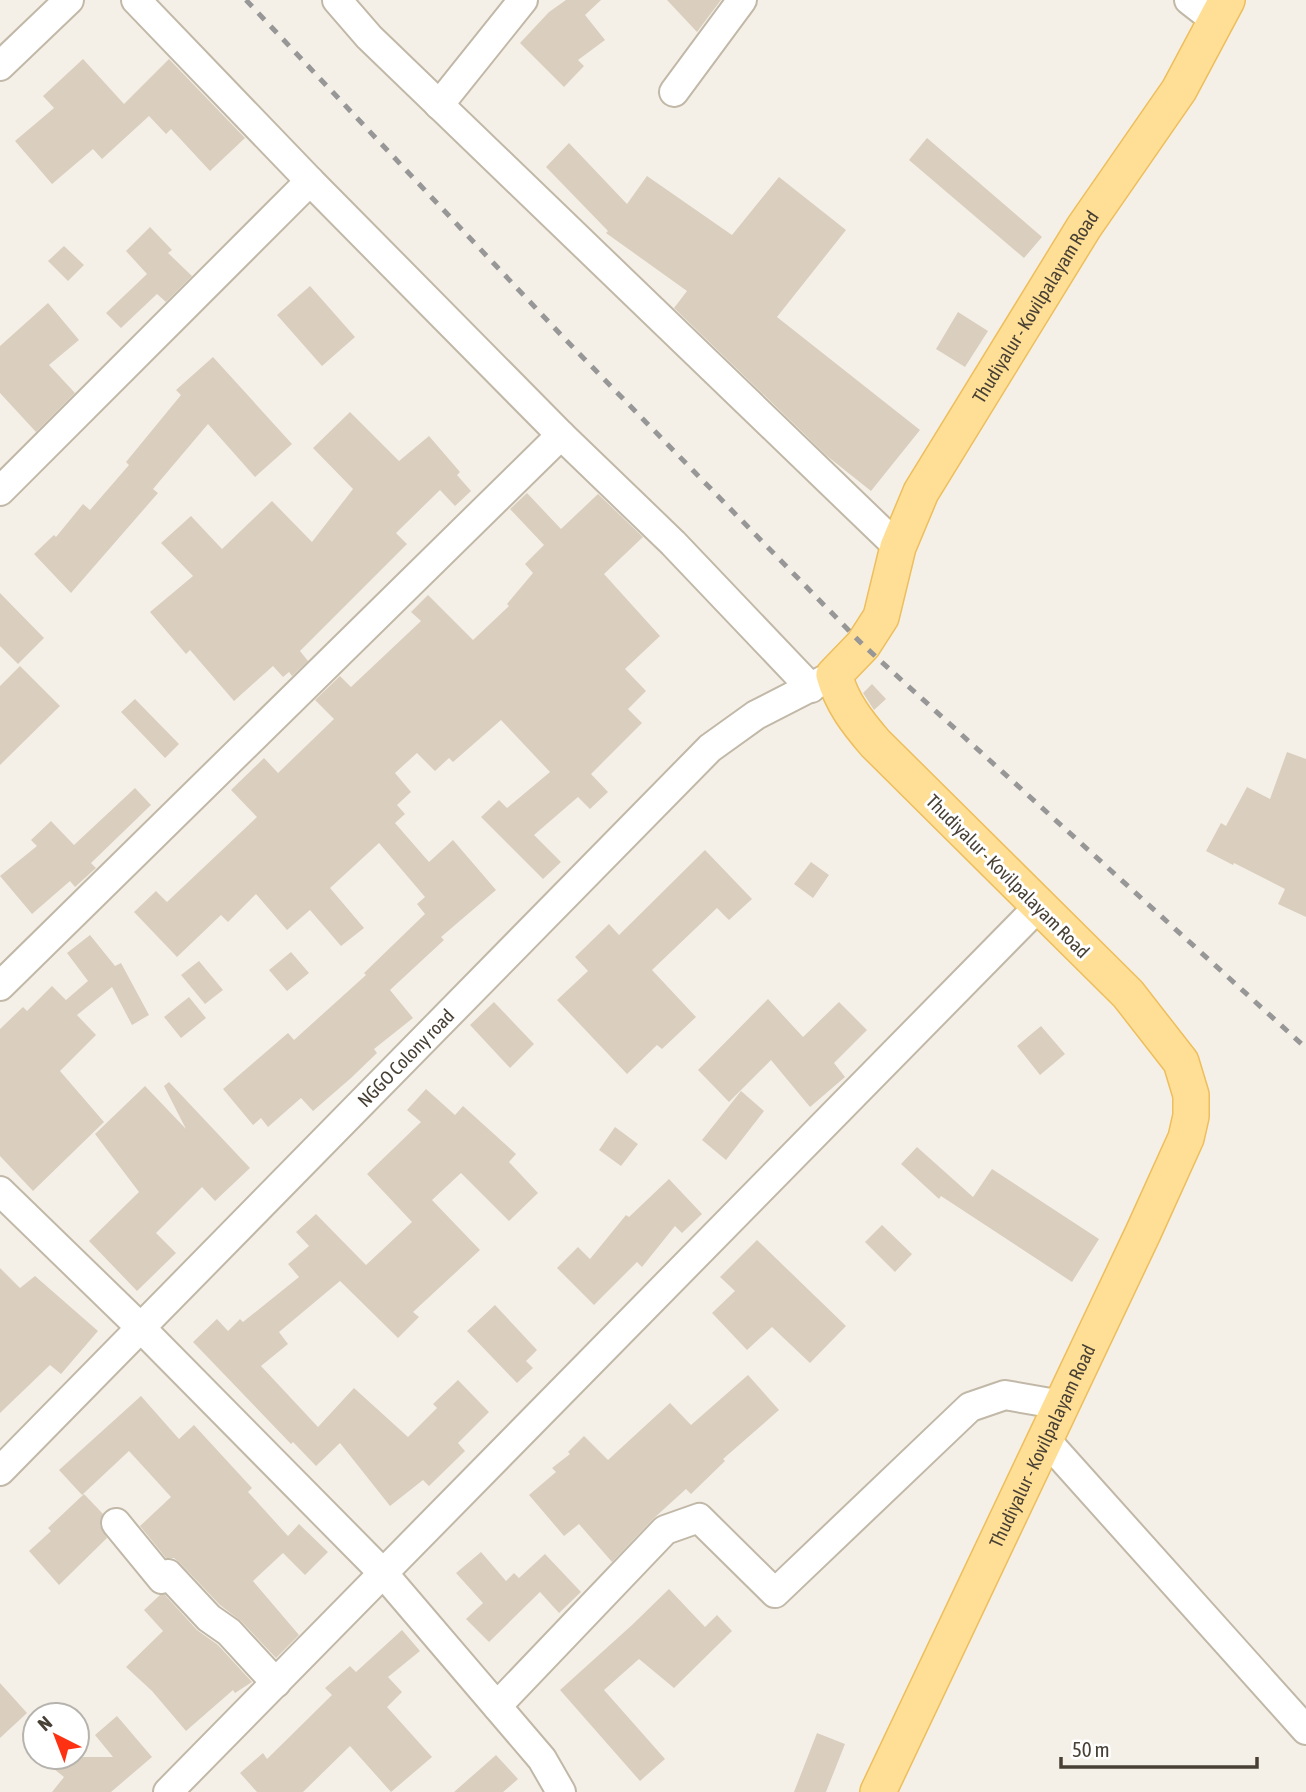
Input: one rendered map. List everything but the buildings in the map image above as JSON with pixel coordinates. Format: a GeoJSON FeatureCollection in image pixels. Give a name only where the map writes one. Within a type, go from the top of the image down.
{"type":"FeatureCollection","features":[{"type":"Feature","properties":{"kind":"main road","name":"Thudiyalur - Kovilpalayam Road"},"geometry":{"type":"LineString","coordinates":[[878,1792],[1186,1138],[1191,1116],[1191,1095],[1181,1062],[1128,994],[875,743],[852,717],[839,692],[822,682],[863,645],[881,617],[898,547],[921,492],[1084,227],[1179,90],[1211,7]]}},
{"type":"Feature","properties":{"kind":"street"},"geometry":{"type":"LineString","coordinates":[[0,66],[69,0]]}},
{"type":"Feature","properties":{"kind":"street"},"geometry":{"type":"LineString","coordinates":[[136,0],[561,435],[822,682]]}},
{"type":"Feature","properties":{"kind":"street"},"geometry":{"type":"LineString","coordinates":[[337,0],[369,37],[898,547]]}},
{"type":"Feature","properties":{"kind":"street"},"geometry":{"type":"LineString","coordinates":[[439,105],[523,0]]}},
{"type":"Feature","properties":{"kind":"street"},"geometry":{"type":"LineString","coordinates":[[674,92],[742,0]]}},
{"type":"Feature","properties":{"kind":"street"},"geometry":{"type":"LineString","coordinates":[[0,491],[310,181]]}},
{"type":"Feature","properties":{"kind":"street"},"geometry":{"type":"LineString","coordinates":[[0,986],[561,435]]}},
{"type":"Feature","properties":{"kind":"street","name":"NGGO Colony road"},"geometry":{"type":"LineString","coordinates":[[0,1471],[710,748],[756,715],[822,682]]}},
{"type":"Feature","properties":{"kind":"street"},"geometry":{"type":"LineString","coordinates":[[168,1792],[1039,906]]}},
{"type":"Feature","properties":{"kind":"street"},"geometry":{"type":"LineString","coordinates":[[0,1191],[140,1327],[383,1573],[542,1759],[561,1792]]}},
{"type":"Feature","properties":{"kind":"street"},"geometry":{"type":"LineString","coordinates":[[497,1706],[665,1530],[699,1518],[775,1593],[970,1407],[1006,1395],[1062,1405]]}},
{"type":"Feature","properties":{"kind":"street"},"geometry":{"type":"LineString","coordinates":[[1045,1439],[1306,1730]]}},
{"type":"Feature","properties":{"kind":"street"},"geometry":{"type":"LineString","coordinates":[[116,1523],[162,1578],[167,1574],[209,1618],[229,1632],[276,1683]]}},
{"type":"Feature","properties":{"kind":"railway"},"geometry":{"type":"LineString","coordinates":[[246,0],[563,337],[863,645],[1306,1048]]}}]}
